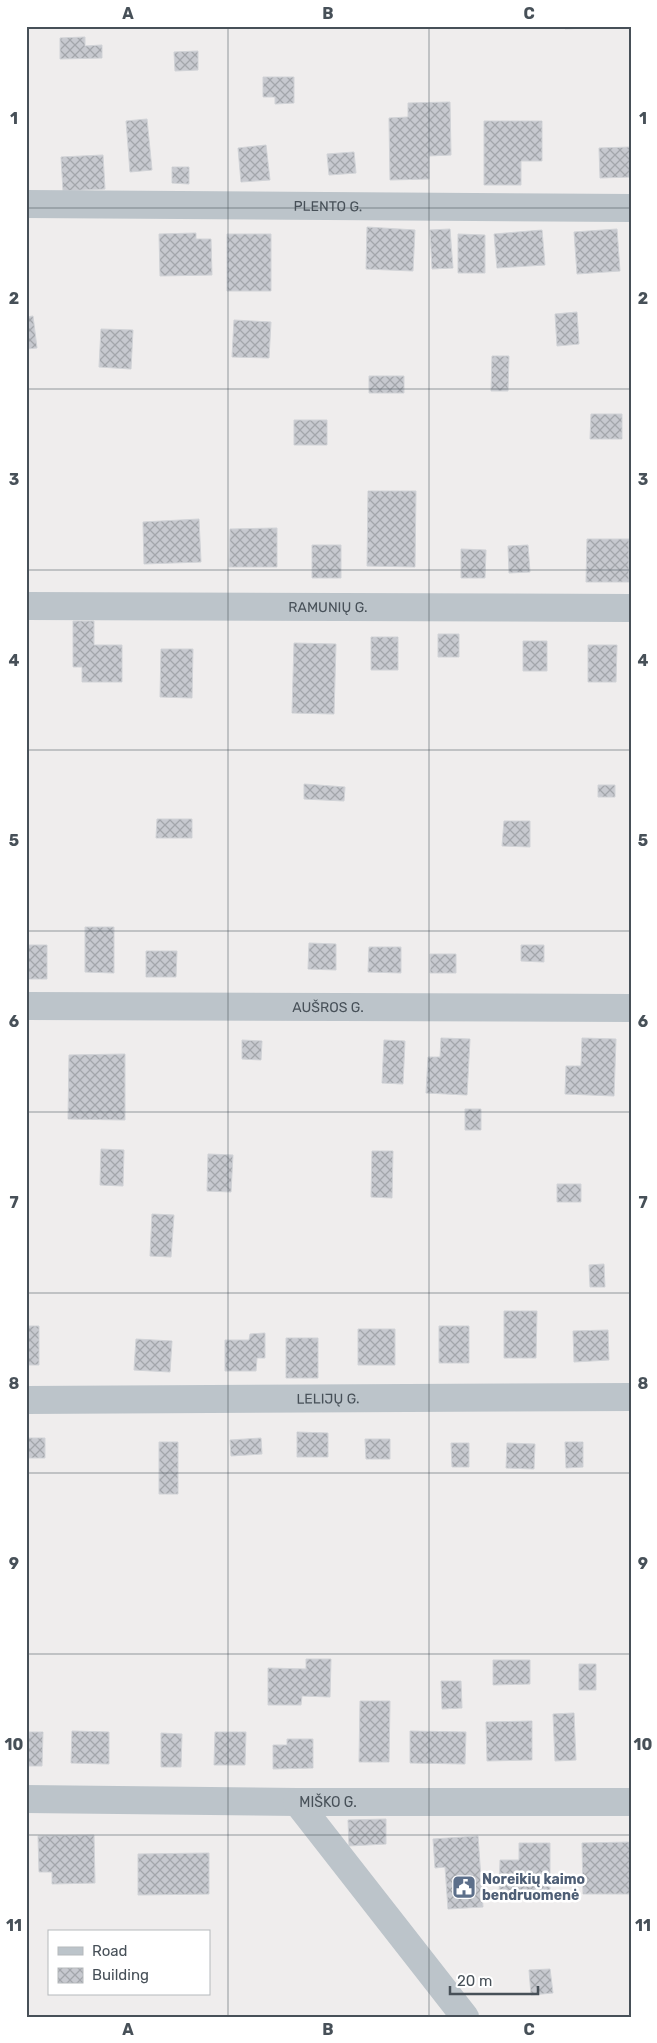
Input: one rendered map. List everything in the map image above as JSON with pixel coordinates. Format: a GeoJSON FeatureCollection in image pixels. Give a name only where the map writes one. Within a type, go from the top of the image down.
{"type":"FeatureCollection","features":[{"type":"Feature","properties":{"kind":"street","name":"PLENTO G."},"geometry":{"type":"LineString","coordinates":[[26,204],[631,208]]}},
{"type":"Feature","properties":{"kind":"street","name":"RAMUNIŲ G."},"geometry":{"type":"LineString","coordinates":[[26,606],[631,608]]}},
{"type":"Feature","properties":{"kind":"street","name":"AUŠROS G."},"geometry":{"type":"LineString","coordinates":[[26,1006],[631,1008]]}},
{"type":"Feature","properties":{"kind":"street","name":"LELIJŲ G."},"geometry":{"type":"LineString","coordinates":[[26,1400],[631,1397]]}},
{"type":"Feature","properties":{"kind":"street","name":"MIŠKO G."},"geometry":{"type":"LineString","coordinates":[[26,1799],[297,1802],[631,1802]]}},
{"type":"Feature","properties":{"kind":"street"},"geometry":{"type":"LineString","coordinates":[[297,1802],[465,2017]]}},
{"type":"Feature","properties":{"kind":"building"},"geometry":{"type":"Polygon","coordinates":[[[564,26],[624,26],[565,29],[564,26]]]}},
{"type":"Feature","properties":{"kind":"building"},"geometry":{"type":"Polygon","coordinates":[[[85,37],[85,46],[102,45],[102,58],[60,59],[60,38],[85,37]]]}},
{"type":"Feature","properties":{"kind":"building"},"geometry":{"type":"Polygon","coordinates":[[[198,51],[198,70],[175,71],[174,52],[198,51]]]}},
{"type":"Feature","properties":{"kind":"building"},"geometry":{"type":"Polygon","coordinates":[[[263,77],[294,77],[294,103],[275,104],[275,97],[263,97],[263,77]]]}},
{"type":"Feature","properties":{"kind":"building"},"geometry":{"type":"Polygon","coordinates":[[[450,102],[451,155],[429,156],[429,179],[390,180],[389,118],[408,117],[408,103],[450,102]]]}},
{"type":"Feature","properties":{"kind":"building"},"geometry":{"type":"Polygon","coordinates":[[[147,119],[152,170],[130,172],[126,121],[147,119]]]}},
{"type":"Feature","properties":{"kind":"building"},"geometry":{"type":"Polygon","coordinates":[[[484,121],[542,121],[542,161],[521,161],[521,185],[484,185],[484,121]]]}},
{"type":"Feature","properties":{"kind":"building"},"geometry":{"type":"Polygon","coordinates":[[[266,145],[270,180],[241,182],[238,148],[266,145]]]}},
{"type":"Feature","properties":{"kind":"building"},"geometry":{"type":"Polygon","coordinates":[[[631,147],[631,177],[600,178],[599,148],[631,147]]]}},
{"type":"Feature","properties":{"kind":"building"},"geometry":{"type":"Polygon","coordinates":[[[354,152],[356,173],[329,175],[327,154],[354,152]]]}},
{"type":"Feature","properties":{"kind":"building"},"geometry":{"type":"Polygon","coordinates":[[[103,155],[105,189],[63,191],[61,157],[103,155]]]}},
{"type":"Feature","properties":{"kind":"building"},"geometry":{"type":"Polygon","coordinates":[[[172,167],[189,167],[189,184],[172,183],[172,167]]]}},
{"type":"Feature","properties":{"kind":"building"},"geometry":{"type":"Polygon","coordinates":[[[367,227],[415,230],[413,271],[366,269],[367,227]]]}},
{"type":"Feature","properties":{"kind":"building"},"geometry":{"type":"Polygon","coordinates":[[[450,229],[453,268],[432,269],[430,230],[450,229]]]}},
{"type":"Feature","properties":{"kind":"building"},"geometry":{"type":"Polygon","coordinates":[[[617,229],[620,271],[577,274],[574,232],[617,229]]]}},
{"type":"Feature","properties":{"kind":"building"},"geometry":{"type":"Polygon","coordinates":[[[542,230],[545,265],[497,268],[494,234],[542,230]]]}},
{"type":"Feature","properties":{"kind":"building"},"geometry":{"type":"Polygon","coordinates":[[[196,233],[196,239],[211,239],[212,275],[160,276],[159,234],[196,233]]]}},
{"type":"Feature","properties":{"kind":"building"},"geometry":{"type":"Polygon","coordinates":[[[227,234],[271,234],[271,291],[227,291],[227,234]]]}},
{"type":"Feature","properties":{"kind":"building"},"geometry":{"type":"Polygon","coordinates":[[[458,234],[485,235],[485,273],[458,273],[458,234]]]}},
{"type":"Feature","properties":{"kind":"building"},"geometry":{"type":"Polygon","coordinates":[[[577,312],[579,344],[557,346],[555,314],[577,312]]]}},
{"type":"Feature","properties":{"kind":"building"},"geometry":{"type":"Polygon","coordinates":[[[33,316],[37,348],[26,349],[26,317],[33,316]]]}},
{"type":"Feature","properties":{"kind":"building"},"geometry":{"type":"Polygon","coordinates":[[[234,320],[271,322],[269,358],[232,357],[234,320]]]}},
{"type":"Feature","properties":{"kind":"building"},"geometry":{"type":"Polygon","coordinates":[[[101,329],[133,330],[131,369],[99,367],[101,329]]]}},
{"type":"Feature","properties":{"kind":"building"},"geometry":{"type":"Polygon","coordinates":[[[492,356],[509,356],[508,391],[491,391],[492,356]]]}},
{"type":"Feature","properties":{"kind":"building"},"geometry":{"type":"Polygon","coordinates":[[[369,376],[404,376],[404,393],[369,393],[369,376]]]}},
{"type":"Feature","properties":{"kind":"building"},"geometry":{"type":"Polygon","coordinates":[[[591,414],[622,414],[622,439],[590,439],[591,414]]]}},
{"type":"Feature","properties":{"kind":"building"},"geometry":{"type":"Polygon","coordinates":[[[294,420],[327,420],[327,445],[294,445],[294,420]]]}},
{"type":"Feature","properties":{"kind":"building"},"geometry":{"type":"Polygon","coordinates":[[[368,491],[416,491],[415,567],[367,566],[368,491]]]}},
{"type":"Feature","properties":{"kind":"building"},"geometry":{"type":"Polygon","coordinates":[[[199,519],[201,562],[144,564],[143,522],[199,519]]]}},
{"type":"Feature","properties":{"kind":"building"},"geometry":{"type":"Polygon","coordinates":[[[277,528],[277,567],[229,567],[230,529],[277,528]]]}},
{"type":"Feature","properties":{"kind":"building"},"geometry":{"type":"Polygon","coordinates":[[[587,539],[629,539],[629,582],[586,582],[587,539]]]}},
{"type":"Feature","properties":{"kind":"building"},"geometry":{"type":"Polygon","coordinates":[[[312,545],[341,545],[341,578],[312,578],[312,545]]]}},
{"type":"Feature","properties":{"kind":"building"},"geometry":{"type":"Polygon","coordinates":[[[528,545],[530,572],[509,573],[508,546],[528,545]]]}},
{"type":"Feature","properties":{"kind":"building"},"geometry":{"type":"Polygon","coordinates":[[[461,549],[486,550],[485,578],[461,578],[461,549]]]}},
{"type":"Feature","properties":{"kind":"building"},"geometry":{"type":"Polygon","coordinates":[[[73,621],[94,621],[94,645],[122,645],[122,682],[82,682],[82,667],[73,667],[73,621]]]}},
{"type":"Feature","properties":{"kind":"building"},"geometry":{"type":"Polygon","coordinates":[[[438,634],[459,634],[459,657],[438,657],[438,634]]]}},
{"type":"Feature","properties":{"kind":"building"},"geometry":{"type":"Polygon","coordinates":[[[371,637],[398,637],[398,670],[371,670],[371,637]]]}},
{"type":"Feature","properties":{"kind":"building"},"geometry":{"type":"Polygon","coordinates":[[[523,641],[547,641],[547,671],[523,671],[523,641]]]}},
{"type":"Feature","properties":{"kind":"building"},"geometry":{"type":"Polygon","coordinates":[[[294,643],[336,644],[334,714],[292,713],[294,643]]]}},
{"type":"Feature","properties":{"kind":"building"},"geometry":{"type":"Polygon","coordinates":[[[588,645],[617,645],[616,682],[588,682],[588,645]]]}},
{"type":"Feature","properties":{"kind":"building"},"geometry":{"type":"Polygon","coordinates":[[[161,649],[193,649],[192,698],[160,697],[161,649]]]}},
{"type":"Feature","properties":{"kind":"building"},"geometry":{"type":"Polygon","coordinates":[[[304,784],[345,787],[344,801],[304,799],[304,784]]]}},
{"type":"Feature","properties":{"kind":"building"},"geometry":{"type":"Polygon","coordinates":[[[598,785],[615,785],[615,797],[598,797],[598,785]]]}},
{"type":"Feature","properties":{"kind":"building"},"geometry":{"type":"Polygon","coordinates":[[[157,819],[192,819],[192,838],[156,838],[157,819]]]}},
{"type":"Feature","properties":{"kind":"building"},"geometry":{"type":"Polygon","coordinates":[[[504,821],[530,821],[530,847],[502,846],[504,821]]]}},
{"type":"Feature","properties":{"kind":"building"},"geometry":{"type":"Polygon","coordinates":[[[85,927],[114,927],[114,973],[85,972],[85,927]]]}},
{"type":"Feature","properties":{"kind":"building"},"geometry":{"type":"Polygon","coordinates":[[[309,943],[336,944],[336,970],[308,969],[309,943]]]}},
{"type":"Feature","properties":{"kind":"building"},"geometry":{"type":"Polygon","coordinates":[[[26,945],[47,945],[47,979],[26,979],[26,945]]]}},
{"type":"Feature","properties":{"kind":"building"},"geometry":{"type":"Polygon","coordinates":[[[521,945],[544,945],[544,962],[521,961],[521,945]]]}},
{"type":"Feature","properties":{"kind":"building"},"geometry":{"type":"Polygon","coordinates":[[[369,947],[401,947],[401,973],[368,972],[369,947]]]}},
{"type":"Feature","properties":{"kind":"building"},"geometry":{"type":"Polygon","coordinates":[[[146,951],[177,951],[176,977],[146,977],[146,951]]]}},
{"type":"Feature","properties":{"kind":"building"},"geometry":{"type":"Polygon","coordinates":[[[430,954],[456,954],[456,973],[430,973],[430,954]]]}},
{"type":"Feature","properties":{"kind":"building"},"geometry":{"type":"Polygon","coordinates":[[[441,1038],[470,1039],[467,1095],[426,1093],[428,1057],[440,1057],[441,1038]]]}},
{"type":"Feature","properties":{"kind":"building"},"geometry":{"type":"Polygon","coordinates":[[[582,1038],[616,1039],[614,1096],[565,1094],[566,1066],[581,1066],[582,1038]]]}},
{"type":"Feature","properties":{"kind":"building"},"geometry":{"type":"Polygon","coordinates":[[[242,1040],[262,1041],[261,1060],[242,1059],[242,1040]]]}},
{"type":"Feature","properties":{"kind":"building"},"geometry":{"type":"Polygon","coordinates":[[[384,1040],[405,1041],[403,1084],[382,1083],[384,1040]]]}},
{"type":"Feature","properties":{"kind":"building"},"geometry":{"type":"Polygon","coordinates":[[[125,1054],[125,1120],[68,1119],[69,1055],[125,1054]]]}},
{"type":"Feature","properties":{"kind":"building"},"geometry":{"type":"Polygon","coordinates":[[[465,1109],[481,1109],[481,1130],[465,1130],[465,1109]]]}},
{"type":"Feature","properties":{"kind":"building"},"geometry":{"type":"Polygon","coordinates":[[[101,1149],[124,1150],[123,1186],[100,1185],[101,1149]]]}},
{"type":"Feature","properties":{"kind":"building"},"geometry":{"type":"Polygon","coordinates":[[[372,1151],[393,1151],[392,1198],[371,1197],[372,1151]]]}},
{"type":"Feature","properties":{"kind":"building"},"geometry":{"type":"Polygon","coordinates":[[[208,1154],[233,1155],[231,1192],[207,1191],[208,1154]]]}},
{"type":"Feature","properties":{"kind":"building"},"geometry":{"type":"Polygon","coordinates":[[[557,1184],[581,1184],[581,1202],[557,1202],[557,1184]]]}},
{"type":"Feature","properties":{"kind":"building"},"geometry":{"type":"Polygon","coordinates":[[[152,1214],[174,1215],[171,1257],[150,1256],[152,1214]]]}},
{"type":"Feature","properties":{"kind":"building"},"geometry":{"type":"Polygon","coordinates":[[[604,1264],[605,1287],[590,1287],[589,1265],[604,1264]]]}},
{"type":"Feature","properties":{"kind":"building"},"geometry":{"type":"Polygon","coordinates":[[[504,1311],[537,1311],[536,1358],[504,1358],[504,1311]]]}},
{"type":"Feature","properties":{"kind":"building"},"geometry":{"type":"Polygon","coordinates":[[[26,1326],[39,1326],[39,1365],[26,1365],[26,1326]]]}},
{"type":"Feature","properties":{"kind":"building"},"geometry":{"type":"Polygon","coordinates":[[[439,1326],[469,1326],[469,1363],[439,1363],[439,1326]]]}},
{"type":"Feature","properties":{"kind":"building"},"geometry":{"type":"Polygon","coordinates":[[[358,1329],[395,1329],[395,1365],[358,1365],[358,1329]]]}},
{"type":"Feature","properties":{"kind":"building"},"geometry":{"type":"Polygon","coordinates":[[[608,1330],[609,1360],[574,1362],[573,1331],[608,1330]]]}},
{"type":"Feature","properties":{"kind":"building"},"geometry":{"type":"Polygon","coordinates":[[[265,1333],[265,1358],[257,1358],[256,1371],[225,1371],[225,1340],[249,1340],[250,1334],[265,1333]]]}},
{"type":"Feature","properties":{"kind":"building"},"geometry":{"type":"Polygon","coordinates":[[[286,1338],[318,1338],[318,1378],[286,1378],[286,1338]]]}},
{"type":"Feature","properties":{"kind":"building"},"geometry":{"type":"Polygon","coordinates":[[[136,1339],[172,1341],[170,1372],[134,1370],[136,1339]]]}},
{"type":"Feature","properties":{"kind":"building"},"geometry":{"type":"Polygon","coordinates":[[[297,1432],[328,1433],[328,1457],[297,1457],[297,1432]]]}},
{"type":"Feature","properties":{"kind":"building"},"geometry":{"type":"Polygon","coordinates":[[[26,1438],[45,1438],[45,1458],[26,1458],[26,1438]]]}},
{"type":"Feature","properties":{"kind":"building"},"geometry":{"type":"Polygon","coordinates":[[[261,1438],[262,1454],[231,1456],[230,1440],[261,1438]]]}},
{"type":"Feature","properties":{"kind":"building"},"geometry":{"type":"Polygon","coordinates":[[[365,1439],[390,1439],[390,1459],[366,1459],[365,1439]]]}},
{"type":"Feature","properties":{"kind":"building"},"geometry":{"type":"Polygon","coordinates":[[[159,1442],[178,1442],[178,1494],[159,1494],[159,1442]]]}},
{"type":"Feature","properties":{"kind":"building"},"geometry":{"type":"Polygon","coordinates":[[[565,1442],[583,1442],[583,1467],[566,1468],[565,1442]]]}},
{"type":"Feature","properties":{"kind":"building"},"geometry":{"type":"Polygon","coordinates":[[[451,1443],[469,1443],[469,1467],[452,1467],[451,1443]]]}},
{"type":"Feature","properties":{"kind":"building"},"geometry":{"type":"Polygon","coordinates":[[[507,1443],[535,1444],[534,1469],[506,1468],[507,1443]]]}},
{"type":"Feature","properties":{"kind":"building"},"geometry":{"type":"Polygon","coordinates":[[[306,1659],[331,1659],[330,1697],[302,1696],[301,1705],[268,1705],[268,1668],[306,1669],[306,1659]]]}},
{"type":"Feature","properties":{"kind":"building"},"geometry":{"type":"Polygon","coordinates":[[[493,1660],[530,1660],[530,1684],[493,1685],[493,1660]]]}},
{"type":"Feature","properties":{"kind":"building"},"geometry":{"type":"Polygon","coordinates":[[[579,1664],[596,1664],[596,1690],[579,1690],[579,1664]]]}},
{"type":"Feature","properties":{"kind":"building"},"geometry":{"type":"Polygon","coordinates":[[[441,1681],[461,1681],[462,1708],[442,1709],[441,1681]]]}},
{"type":"Feature","properties":{"kind":"building"},"geometry":{"type":"Polygon","coordinates":[[[360,1701],[390,1701],[389,1762],[359,1762],[360,1701]]]}},
{"type":"Feature","properties":{"kind":"building"},"geometry":{"type":"Polygon","coordinates":[[[574,1713],[576,1760],[555,1761],[553,1714],[574,1713]]]}},
{"type":"Feature","properties":{"kind":"building"},"geometry":{"type":"Polygon","coordinates":[[[532,1721],[532,1760],[487,1761],[486,1722],[532,1721]]]}},
{"type":"Feature","properties":{"kind":"building"},"geometry":{"type":"Polygon","coordinates":[[[72,1731],[109,1732],[109,1764],[71,1763],[72,1731]]]}},
{"type":"Feature","properties":{"kind":"building"},"geometry":{"type":"Polygon","coordinates":[[[410,1731],[466,1732],[465,1764],[410,1763],[410,1731]]]}},
{"type":"Feature","properties":{"kind":"building"},"geometry":{"type":"Polygon","coordinates":[[[26,1732],[43,1732],[42,1766],[26,1766],[26,1732]]]}},
{"type":"Feature","properties":{"kind":"building"},"geometry":{"type":"Polygon","coordinates":[[[215,1732],[246,1732],[245,1765],[214,1765],[215,1732]]]}},
{"type":"Feature","properties":{"kind":"building"},"geometry":{"type":"Polygon","coordinates":[[[161,1733],[182,1734],[181,1767],[161,1767],[161,1733]]]}},
{"type":"Feature","properties":{"kind":"building"},"geometry":{"type":"Polygon","coordinates":[[[287,1739],[313,1739],[313,1768],[273,1769],[273,1745],[287,1745],[287,1739]]]}},
{"type":"Feature","properties":{"kind":"building"},"geometry":{"type":"Polygon","coordinates":[[[386,1819],[386,1844],[349,1846],[348,1820],[386,1819]]]}},
{"type":"Feature","properties":{"kind":"building"},"geometry":{"type":"Polygon","coordinates":[[[94,1835],[95,1883],[52,1884],[52,1872],[39,1872],[38,1836],[94,1835]]]}},
{"type":"Feature","properties":{"kind":"building","name":"Noreikių kaimo bendruomenė"},"geometry":{"type":"Polygon","coordinates":[[[478,1836],[483,1907],[448,1909],[445,1867],[435,1868],[433,1839],[478,1836]]]}},
{"type":"Feature","properties":{"kind":"building"},"geometry":{"type":"Polygon","coordinates":[[[631,1842],[631,1894],[583,1894],[582,1843],[631,1842]]]}},
{"type":"Feature","properties":{"kind":"building"},"geometry":{"type":"Polygon","coordinates":[[[519,1843],[550,1843],[550,1901],[499,1900],[500,1860],[519,1860],[519,1843]]]}},
{"type":"Feature","properties":{"kind":"building"},"geometry":{"type":"Polygon","coordinates":[[[209,1853],[209,1894],[138,1895],[138,1854],[209,1853]]]}},
{"type":"Feature","properties":{"kind":"building"},"geometry":{"type":"Polygon","coordinates":[[[550,1969],[553,1993],[531,1995],[529,1970],[550,1969]]]}},
{"type":"Feature","properties":{"kind":"place","name":"Noreikių kaimo bendruomenė"},"geometry":{"type":"Point","coordinates":[464,1887]}}]}
